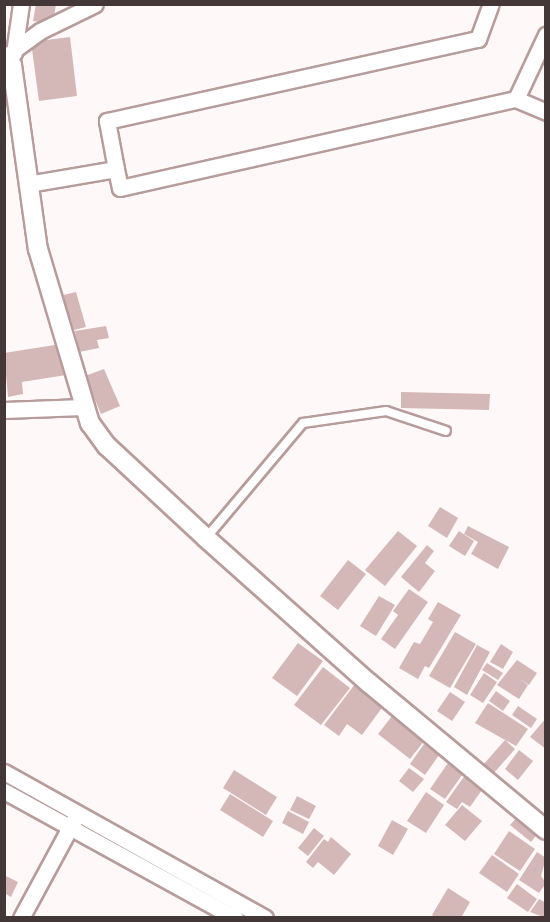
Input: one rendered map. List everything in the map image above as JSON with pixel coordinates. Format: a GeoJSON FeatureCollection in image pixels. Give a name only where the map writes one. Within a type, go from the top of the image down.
{"type":"FeatureCollection","features":[{"type":"Feature","properties":{"kind":"street"},"geometry":{"type":"LineString","coordinates":[[21,4],[10,57],[38,249],[83,407],[107,446],[206,538],[369,683],[543,822]]}},
{"type":"Feature","properties":{"kind":"street"},"geometry":{"type":"LineString","coordinates":[[10,57],[40,31],[95,4]]}},
{"type":"Feature","properties":{"kind":"street"},"geometry":{"type":"LineString","coordinates":[[491,4],[478,39],[107,121],[120,188],[516,99],[546,112]]}},
{"type":"Feature","properties":{"kind":"street"},"geometry":{"type":"LineString","coordinates":[[516,99],[544,41]]}},
{"type":"Feature","properties":{"kind":"street"},"geometry":{"type":"LineString","coordinates":[[28,184],[116,169]]}},
{"type":"Feature","properties":{"kind":"street"},"geometry":{"type":"LineString","coordinates":[[4,410],[83,407]]}},
{"type":"Feature","properties":{"kind":"street"},"geometry":{"type":"LineString","coordinates":[[4,771],[233,910]]}},
{"type":"Feature","properties":{"kind":"street"},"geometry":{"type":"LineString","coordinates":[[4,791],[68,828],[233,910],[265,918]]}},
{"type":"Feature","properties":{"kind":"street"},"geometry":{"type":"LineString","coordinates":[[21,918],[68,828],[78,814]]}},
{"type":"Feature","properties":{"kind":"lane"},"geometry":{"type":"LineString","coordinates":[[206,538],[303,423],[386,411],[446,431]]}},
{"type":"Feature","properties":{"kind":"building"},"geometry":{"type":"Polygon","coordinates":[[[36,4],[56,4],[53,24],[33,21],[36,4]]]}},
{"type":"Feature","properties":{"kind":"building"},"geometry":{"type":"Polygon","coordinates":[[[70,37],[77,96],[39,101],[31,42],[70,37]]]}},
{"type":"Feature","properties":{"kind":"building"},"geometry":{"type":"Polygon","coordinates":[[[76,292],[86,327],[74,330],[63,295],[76,292]]]}},
{"type":"Feature","properties":{"kind":"building"},"geometry":{"type":"Polygon","coordinates":[[[106,326],[109,338],[97,340],[99,348],[79,352],[75,331],[106,326]]]}},
{"type":"Feature","properties":{"kind":"building"},"geometry":{"type":"Polygon","coordinates":[[[61,344],[66,375],[22,382],[23,394],[8,397],[4,353],[61,344]]]}},
{"type":"Feature","properties":{"kind":"building"},"geometry":{"type":"Polygon","coordinates":[[[104,369],[120,406],[101,414],[85,376],[104,369]]]}},
{"type":"Feature","properties":{"kind":"building"},"geometry":{"type":"Polygon","coordinates":[[[401,392],[490,394],[489,410],[401,408],[401,392]]]}},
{"type":"Feature","properties":{"kind":"building"},"geometry":{"type":"Polygon","coordinates":[[[440,507],[458,518],[447,538],[428,526],[440,507]]]}},
{"type":"Feature","properties":{"kind":"building"},"geometry":{"type":"Polygon","coordinates":[[[468,526],[509,547],[498,569],[471,554],[478,542],[464,534],[468,526]]]}},
{"type":"Feature","properties":{"kind":"building"},"geometry":{"type":"Polygon","coordinates":[[[398,531],[417,546],[385,586],[365,570],[398,531]]]}},
{"type":"Feature","properties":{"kind":"building"},"geometry":{"type":"Polygon","coordinates":[[[459,531],[474,541],[465,556],[449,546],[459,531]]]}},
{"type":"Feature","properties":{"kind":"building"},"geometry":{"type":"Polygon","coordinates":[[[427,545],[434,551],[425,563],[435,571],[419,592],[401,577],[427,545]]]}},
{"type":"Feature","properties":{"kind":"building"},"geometry":{"type":"Polygon","coordinates":[[[348,560],[366,574],[338,610],[320,596],[348,560]]]}},
{"type":"Feature","properties":{"kind":"building"},"geometry":{"type":"Polygon","coordinates":[[[409,589],[428,602],[395,649],[381,639],[398,615],[393,611],[409,589]]]}},
{"type":"Feature","properties":{"kind":"building"},"geometry":{"type":"Polygon","coordinates":[[[379,596],[395,605],[376,636],[360,626],[379,596]]]}},
{"type":"Feature","properties":{"kind":"building"},"geometry":{"type":"Polygon","coordinates":[[[438,602],[461,615],[429,668],[425,666],[418,679],[399,668],[414,642],[420,644],[433,622],[428,619],[438,602]]]}},
{"type":"Feature","properties":{"kind":"building"},"geometry":{"type":"Polygon","coordinates":[[[455,632],[476,644],[450,688],[429,676],[455,632]]]}},
{"type":"Feature","properties":{"kind":"building"},"geometry":{"type":"Polygon","coordinates":[[[298,643],[323,661],[297,696],[272,678],[298,643]]]}},
{"type":"Feature","properties":{"kind":"building"},"geometry":{"type":"Polygon","coordinates":[[[501,644],[513,652],[503,669],[490,662],[501,644]]]}},
{"type":"Feature","properties":{"kind":"building"},"geometry":{"type":"Polygon","coordinates":[[[477,645],[490,652],[467,695],[454,687],[477,645]]]}},
{"type":"Feature","properties":{"kind":"building"},"geometry":{"type":"Polygon","coordinates":[[[517,660],[537,673],[529,685],[518,678],[528,685],[519,699],[497,685],[517,660]]]}},
{"type":"Feature","properties":{"kind":"building"},"geometry":{"type":"Polygon","coordinates":[[[487,663],[503,673],[498,680],[482,670],[487,663]]]}},
{"type":"Feature","properties":{"kind":"building"},"geometry":{"type":"Polygon","coordinates":[[[323,667],[350,688],[321,725],[294,705],[323,667]]]}},
{"type":"Feature","properties":{"kind":"building"},"geometry":{"type":"Polygon","coordinates":[[[484,673],[497,682],[483,703],[470,695],[484,673]]]}},
{"type":"Feature","properties":{"kind":"building"},"geometry":{"type":"Polygon","coordinates":[[[355,684],[384,705],[362,735],[347,724],[339,736],[324,725],[355,684]]]}},
{"type":"Feature","properties":{"kind":"building"},"geometry":{"type":"Polygon","coordinates":[[[496,691],[510,701],[503,711],[489,701],[496,691]]]}},
{"type":"Feature","properties":{"kind":"building"},"geometry":{"type":"Polygon","coordinates":[[[450,692],[465,702],[452,721],[437,711],[450,692]]]}},
{"type":"Feature","properties":{"kind":"building"},"geometry":{"type":"Polygon","coordinates":[[[488,703],[528,729],[516,746],[475,723],[488,703]]]}},
{"type":"Feature","properties":{"kind":"building"},"geometry":{"type":"Polygon","coordinates":[[[518,706],[537,719],[531,728],[512,715],[518,706]]]}},
{"type":"Feature","properties":{"kind":"building"},"geometry":{"type":"Polygon","coordinates":[[[396,711],[428,736],[410,759],[378,734],[396,711]]]}},
{"type":"Feature","properties":{"kind":"building"},"geometry":{"type":"Polygon","coordinates":[[[546,718],[546,749],[530,737],[546,718]]]}},
{"type":"Feature","properties":{"kind":"building"},"geometry":{"type":"Polygon","coordinates":[[[505,740],[515,749],[493,774],[483,765],[505,740]]]}},
{"type":"Feature","properties":{"kind":"building"},"geometry":{"type":"Polygon","coordinates":[[[424,744],[439,755],[425,775],[410,764],[424,744]]]}},
{"type":"Feature","properties":{"kind":"building"},"geometry":{"type":"Polygon","coordinates":[[[519,750],[533,761],[518,780],[505,769],[519,750]]]}},
{"type":"Feature","properties":{"kind":"building"},"geometry":{"type":"Polygon","coordinates":[[[450,760],[465,771],[445,799],[430,789],[450,760]]]}},
{"type":"Feature","properties":{"kind":"building"},"geometry":{"type":"Polygon","coordinates":[[[409,768],[424,779],[413,792],[399,781],[409,768]]]}},
{"type":"Feature","properties":{"kind":"building"},"geometry":{"type":"Polygon","coordinates":[[[234,770],[277,797],[266,815],[223,788],[234,770]]]}},
{"type":"Feature","properties":{"kind":"building"},"geometry":{"type":"Polygon","coordinates":[[[468,771],[486,784],[470,807],[462,802],[457,809],[446,802],[468,771]]]}},
{"type":"Feature","properties":{"kind":"building"},"geometry":{"type":"Polygon","coordinates":[[[426,792],[444,805],[426,833],[407,821],[426,792]]]}},
{"type":"Feature","properties":{"kind":"building"},"geometry":{"type":"Polygon","coordinates":[[[230,794],[273,821],[263,837],[220,810],[230,794]]]}},
{"type":"Feature","properties":{"kind":"building"},"geometry":{"type":"Polygon","coordinates":[[[297,796],[316,806],[309,819],[290,810],[297,796]]]}},
{"type":"Feature","properties":{"kind":"building"},"geometry":{"type":"Polygon","coordinates":[[[462,805],[482,821],[465,841],[445,825],[462,805]]]}},
{"type":"Feature","properties":{"kind":"building"},"geometry":{"type":"Polygon","coordinates":[[[288,811],[309,822],[303,834],[282,823],[288,811]]]}},
{"type":"Feature","properties":{"kind":"building"},"geometry":{"type":"Polygon","coordinates":[[[519,815],[539,832],[531,842],[510,825],[519,815]]]}},
{"type":"Feature","properties":{"kind":"building"},"geometry":{"type":"Polygon","coordinates":[[[392,820],[408,829],[393,855],[378,846],[392,820]]]}},
{"type":"Feature","properties":{"kind":"building"},"geometry":{"type":"Polygon","coordinates":[[[314,828],[324,836],[308,856],[298,848],[314,828]]]}},
{"type":"Feature","properties":{"kind":"building"},"geometry":{"type":"Polygon","coordinates":[[[509,831],[535,849],[520,871],[494,854],[509,831]]]}},
{"type":"Feature","properties":{"kind":"building"},"geometry":{"type":"Polygon","coordinates":[[[331,837],[351,854],[334,875],[318,862],[313,868],[306,862],[324,839],[328,842],[331,837]]]}},
{"type":"Feature","properties":{"kind":"building"},"geometry":{"type":"Polygon","coordinates":[[[537,852],[546,858],[541,876],[546,883],[539,893],[519,880],[537,852]]]}},
{"type":"Feature","properties":{"kind":"building"},"geometry":{"type":"Polygon","coordinates":[[[492,855],[519,874],[507,892],[479,873],[492,855]]]}},
{"type":"Feature","properties":{"kind":"building"},"geometry":{"type":"Polygon","coordinates":[[[4,875],[18,882],[11,897],[4,893],[4,875]]]}},
{"type":"Feature","properties":{"kind":"building"},"geometry":{"type":"Polygon","coordinates":[[[517,884],[537,899],[528,912],[507,898],[517,884]]]}},
{"type":"Feature","properties":{"kind":"building"},"geometry":{"type":"Polygon","coordinates":[[[448,888],[470,902],[461,918],[436,918],[432,915],[448,888]]]}},
{"type":"Feature","properties":{"kind":"building"},"geometry":{"type":"Polygon","coordinates":[[[539,899],[546,903],[546,918],[530,912],[539,899]]]}}]}
